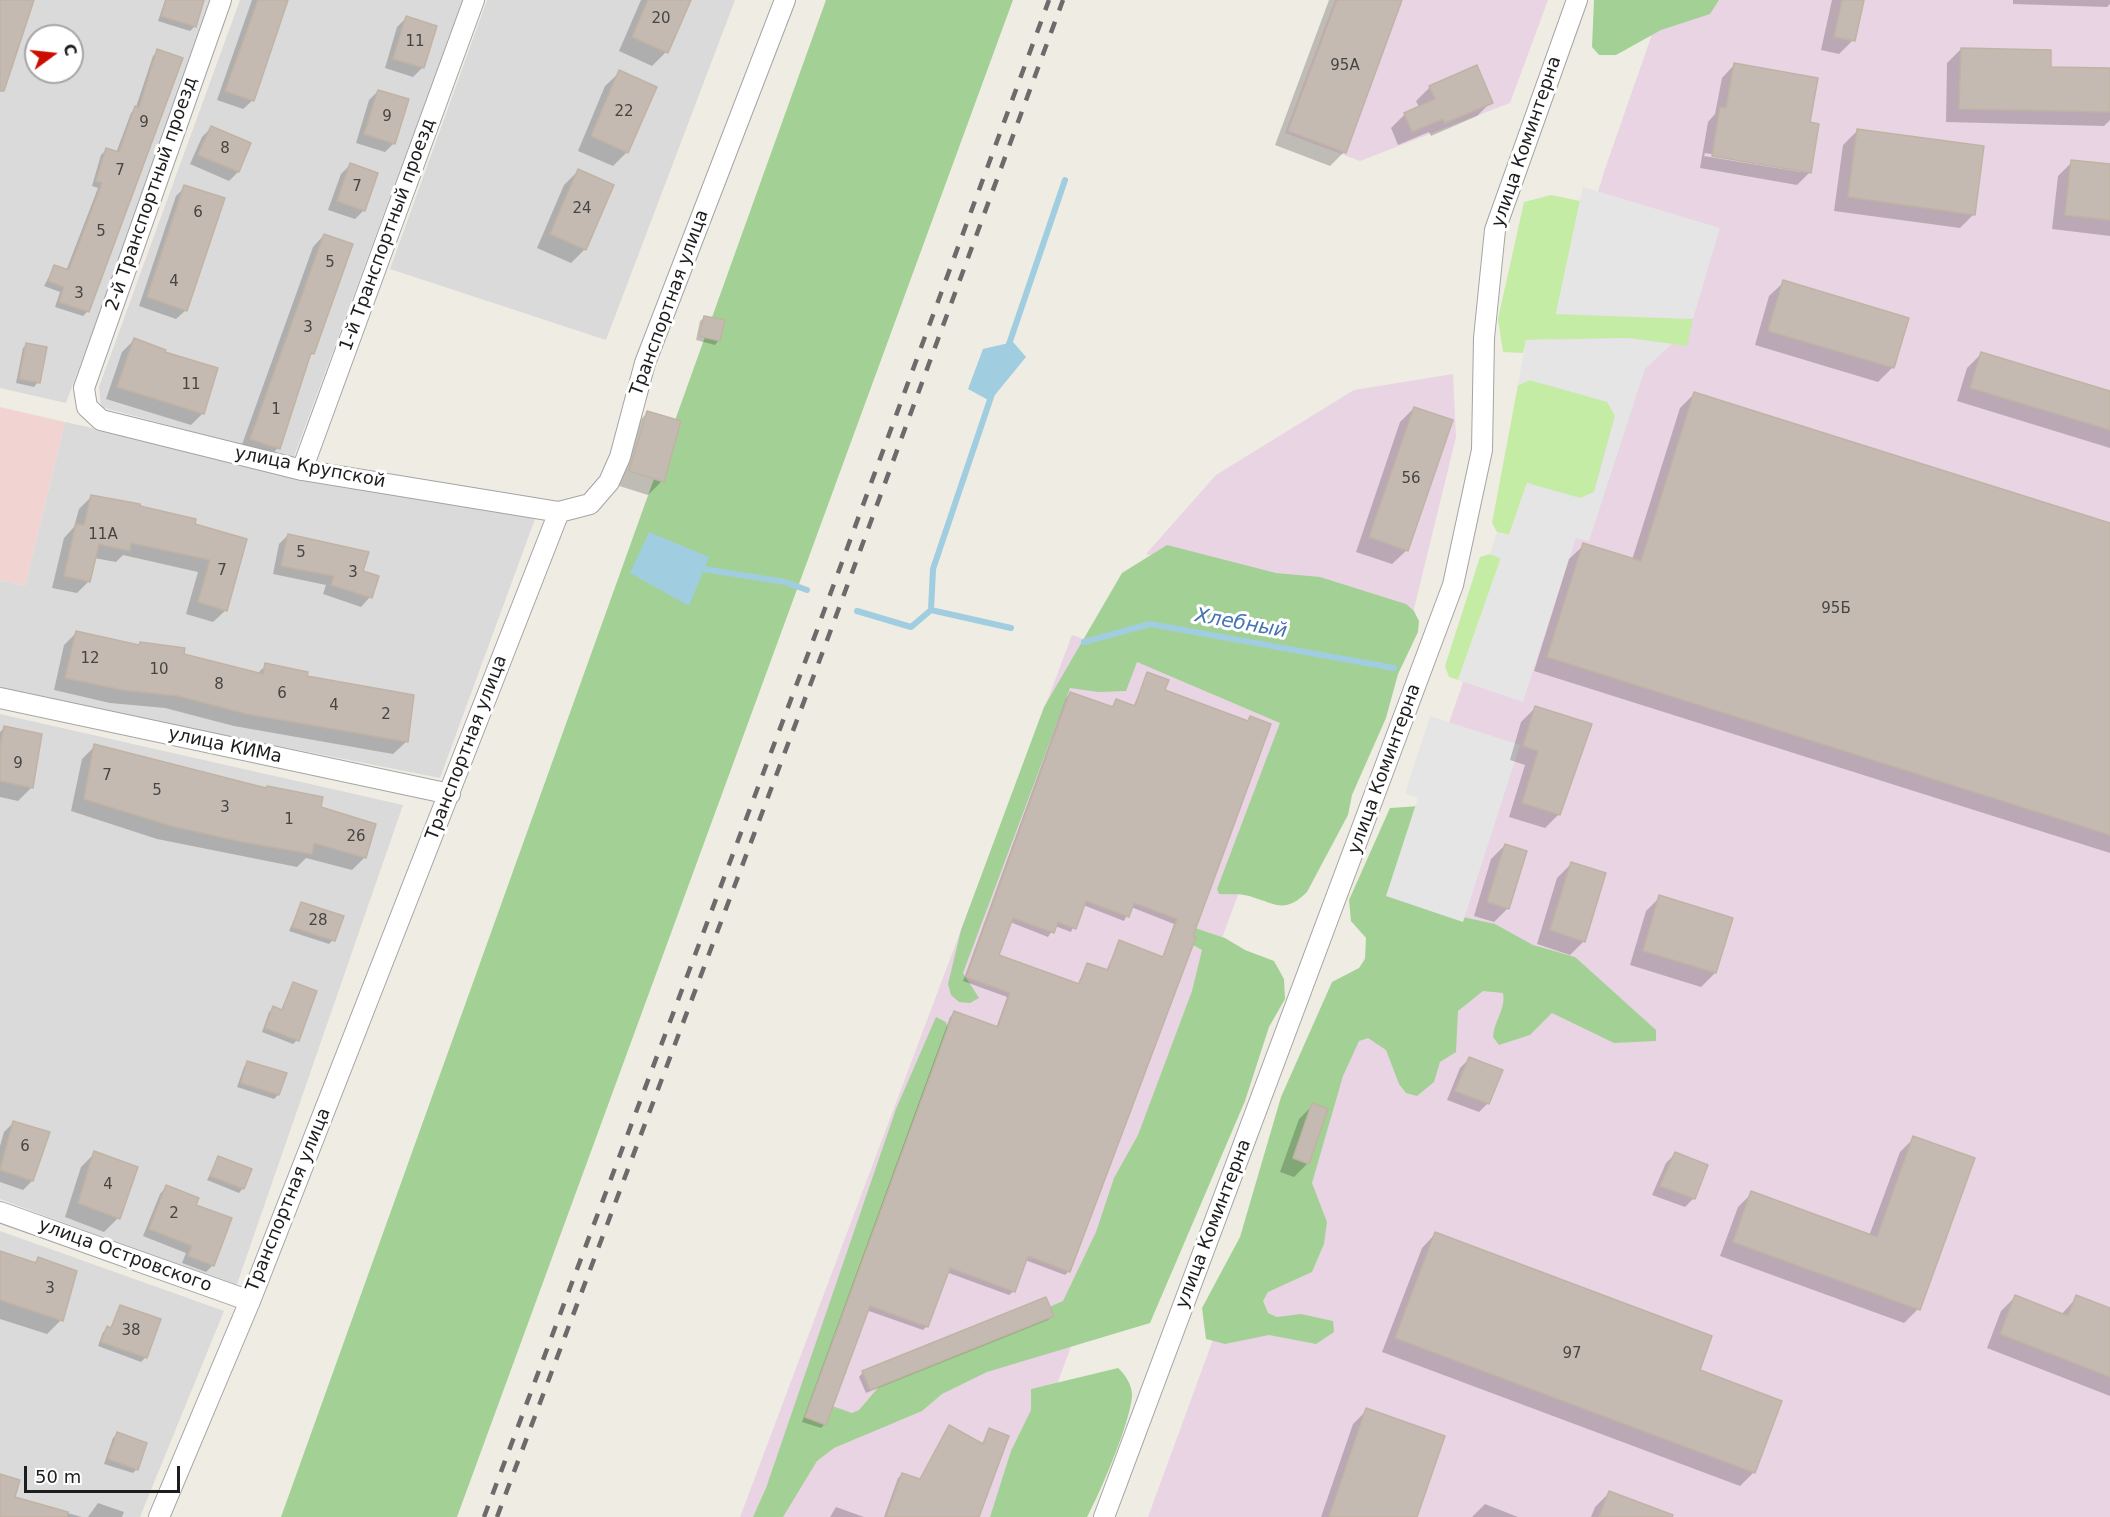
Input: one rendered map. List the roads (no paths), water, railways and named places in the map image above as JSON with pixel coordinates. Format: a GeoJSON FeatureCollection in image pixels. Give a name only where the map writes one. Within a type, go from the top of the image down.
{"type":"FeatureCollection","features":[{"type":"Feature","properties":{"kind":"street","name":"2-й Транспортный проезд"},"geometry":{"type":"LineString","coordinates":[[84,387],[220,0]]}},
{"type":"Feature","properties":{"kind":"street","name":"1-й Транспортный проезд"},"geometry":{"type":"LineString","coordinates":[[302,470],[474,0]]}},
{"type":"Feature","properties":{"kind":"street","name":"Транспортная улица"},"geometry":{"type":"LineString","coordinates":[[159,1517],[250,1301],[559,512],[590,504],[609,482],[620,457],[645,363],[785,0]]}},
{"type":"Feature","properties":{"kind":"street","name":"улица Коминтерна"},"geometry":{"type":"LineString","coordinates":[[1104,1517],[1453,585],[1482,450],[1484,338],[1494,230],[1577,0]]}},
{"type":"Feature","properties":{"kind":"street","name":"улица Крупской"},"geometry":{"type":"LineString","coordinates":[[84,387],[87,407],[101,420],[302,470],[559,512]]}},
{"type":"Feature","properties":{"kind":"street","name":"улица КИМа"},"geometry":{"type":"LineString","coordinates":[[0,698],[450,794]]}},
{"type":"Feature","properties":{"kind":"street","name":"улица Островского"},"geometry":{"type":"LineString","coordinates":[[0,1212],[250,1301]]}},
{"type":"Feature","properties":{"kind":"water"},"geometry":{"type":"Polygon","coordinates":[[[1013,342],[1026,357],[990,401],[968,389],[983,349],[1013,342]]]}},
{"type":"Feature","properties":{"kind":"water"},"geometry":{"type":"Polygon","coordinates":[[[649,532],[709,557],[689,606],[630,573],[649,532]]]}},
{"type":"Feature","properties":{"kind":"waterway"},"geometry":{"type":"LineString","coordinates":[[1007,350],[1065,180]]}},
{"type":"Feature","properties":{"kind":"waterway"},"geometry":{"type":"LineString","coordinates":[[931,610],[933,569],[992,394]]}},
{"type":"Feature","properties":{"kind":"waterway","name":"Хлебный"},"geometry":{"type":"LineString","coordinates":[[704,569],[785,582],[807,590]]}},
{"type":"Feature","properties":{"kind":"waterway","name":"Хлебный"},"geometry":{"type":"LineString","coordinates":[[857,611],[911,627],[931,610],[1011,628]]}},
{"type":"Feature","properties":{"kind":"waterway","name":"Хлебный"},"geometry":{"type":"LineString","coordinates":[[1084,642],[1150,624],[1394,668]]}},
{"type":"Feature","properties":{"kind":"railway"},"geometry":{"type":"LineString","coordinates":[[484,1517],[817,630],[1049,0]]}},
{"type":"Feature","properties":{"kind":"railway"},"geometry":{"type":"LineString","coordinates":[[497,1517],[829,635],[1063,0]]}}]}
